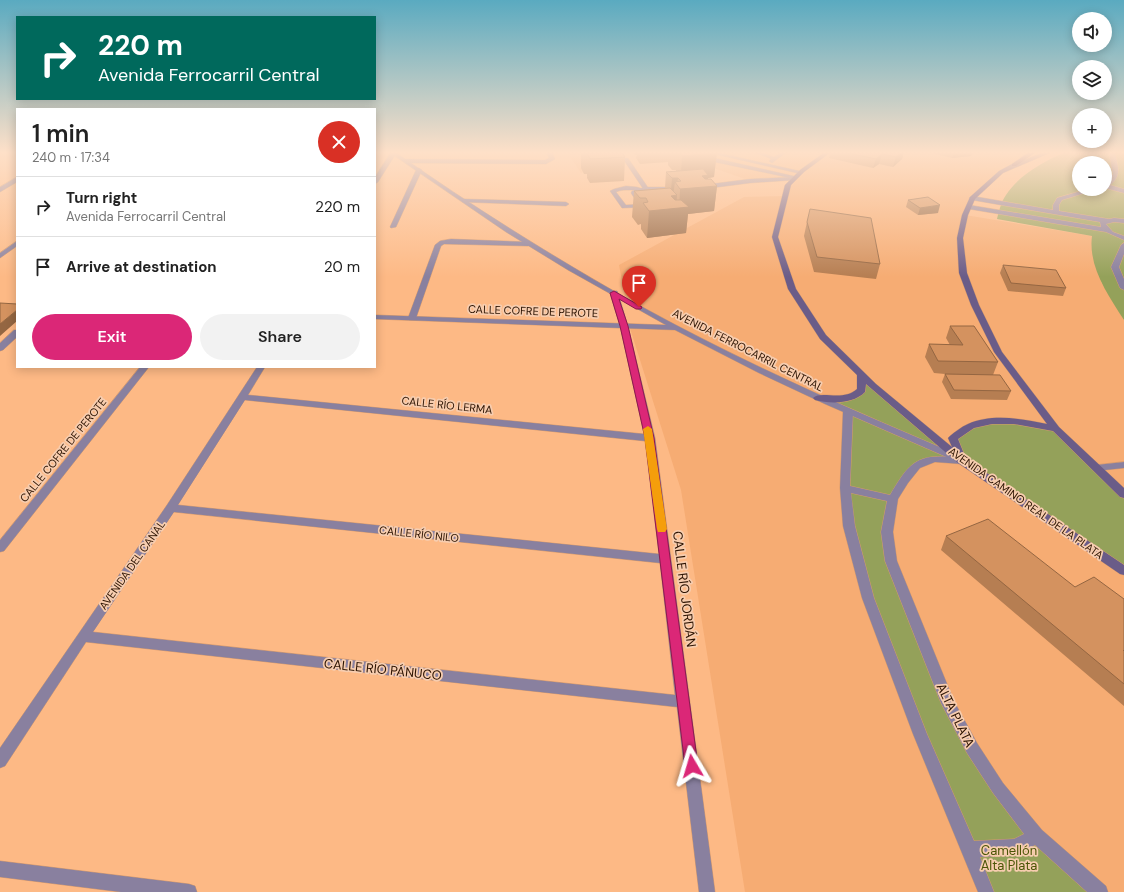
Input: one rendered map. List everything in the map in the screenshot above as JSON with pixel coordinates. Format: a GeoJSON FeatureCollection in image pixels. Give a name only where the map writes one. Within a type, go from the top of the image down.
{"type":"FeatureCollection","features":[{"type":"Feature","properties":{"kind":"main road","name":"AVENIDA CAMINO REAL DE LA PLATA"},"geometry":{"type":"LineString","coordinates":[[790,194],[775,237],[792,289],[823,337],[861,374],[962,461],[1124,571]]}},
{"type":"Feature","properties":{"kind":"main road"},"geometry":{"type":"LineString","coordinates":[[977,194],[972,198],[965,215],[960,238],[963,273],[975,305],[998,352],[1056,429],[1123,492]]}},
{"type":"Feature","properties":{"kind":"main road"},"geometry":{"type":"LineString","coordinates":[[818,398],[844,399],[857,396],[862,390],[861,374]]}},
{"type":"Feature","properties":{"kind":"main road"},"geometry":{"type":"LineString","coordinates":[[962,461],[953,438],[971,426],[999,420],[1056,429]]}},
{"type":"Feature","properties":{"kind":"street"},"geometry":{"type":"LineString","coordinates":[[393,227],[408,194]]}},
{"type":"Feature","properties":{"kind":"street","name":"AVENIDA FERROCARRIL CENTRAL"},"geometry":{"type":"LineString","coordinates":[[453,194],[528,244],[676,328],[791,386],[962,461]]}},
{"type":"Feature","properties":{"kind":"street"},"geometry":{"type":"LineString","coordinates":[[634,194],[641,204],[648,206]]}},
{"type":"Feature","properties":{"kind":"street"},"geometry":{"type":"LineString","coordinates":[[1056,212],[1056,205],[1060,199],[1072,196]]}},
{"type":"Feature","properties":{"kind":"street"},"geometry":{"type":"LineString","coordinates":[[972,198],[1107,221],[1123,220]]}},
{"type":"Feature","properties":{"kind":"street"},"geometry":{"type":"LineString","coordinates":[[464,201],[566,204]]}},
{"type":"Feature","properties":{"kind":"street"},"geometry":{"type":"LineString","coordinates":[[969,207],[1105,230],[1124,238]]}},
{"type":"Feature","properties":{"kind":"street"},"geometry":{"type":"LineString","coordinates":[[1105,230],[1103,223],[1107,221]]}},
{"type":"Feature","properties":{"kind":"street"},"geometry":{"type":"LineString","coordinates":[[412,318],[438,245],[442,242],[451,240],[528,244]]}},
{"type":"Feature","properties":{"kind":"street"},"geometry":{"type":"LineString","coordinates":[[0,256],[16,244]]}},
{"type":"Feature","properties":{"kind":"street"},"geometry":{"type":"LineString","coordinates":[[1124,245],[1115,266],[1124,288]]}},
{"type":"Feature","properties":{"kind":"street","name":"CALLE RÍO JORDÁN"},"geometry":{"type":"LineString","coordinates":[[614,293],[624,326],[650,438],[707,892]]}},
{"type":"Feature","properties":{"kind":"street","name":"CALLE COFRE DE PEROTE"},"geometry":{"type":"LineString","coordinates":[[376,317],[676,328]]}},
{"type":"Feature","properties":{"kind":"street"},"geometry":{"type":"LineString","coordinates":[[0,348],[16,333]]}},
{"type":"Feature","properties":{"kind":"street","name":"CALLE COFRE DE PEROTE"},"geometry":{"type":"LineString","coordinates":[[0,548],[144,368]]}},
{"type":"Feature","properties":{"kind":"street","name":"AVENIDA DEL CANAL"},"geometry":{"type":"LineString","coordinates":[[0,761],[83,636],[171,508],[260,368]]}},
{"type":"Feature","properties":{"kind":"street","name":"CALLE RÍO LERMA"},"geometry":{"type":"LineString","coordinates":[[243,397],[650,438]]}},
{"type":"Feature","properties":{"kind":"street"},"geometry":{"type":"LineString","coordinates":[[848,412],[845,488],[848,526],[868,598],[920,734],[986,892]]}},
{"type":"Feature","properties":{"kind":"street","name":"ALTA PLATA"},"geometry":{"type":"LineString","coordinates":[[962,461],[934,459],[916,466],[904,481],[893,499],[887,532],[892,560],[948,703],[972,748],[998,788],[1036,836],[1100,892]]}},
{"type":"Feature","properties":{"kind":"street"},"geometry":{"type":"LineString","coordinates":[[845,488],[893,499]]}},
{"type":"Feature","properties":{"kind":"street","name":"CALLE RÍO NILO"},"geometry":{"type":"LineString","coordinates":[[171,508],[666,559]]}},
{"type":"Feature","properties":{"kind":"street","name":"CALLE RÍO PÁNUCO"},"geometry":{"type":"LineString","coordinates":[[83,636],[684,702]]}},
{"type":"Feature","properties":{"kind":"street"},"geometry":{"type":"LineString","coordinates":[[969,849],[1015,847],[1036,836]]}},
{"type":"Feature","properties":{"kind":"street"},"geometry":{"type":"LineString","coordinates":[[0,868],[186,892]]}},
{"type":"Feature","properties":{"kind":"lane"},"geometry":{"type":"LineString","coordinates":[[614,194],[624,207],[648,206]]}},
{"type":"Feature","properties":{"kind":"lane"},"geometry":{"type":"LineString","coordinates":[[1096,468],[1124,465]]}},
{"type":"Feature","properties":{"kind":"shaded area"},"geometry":{"type":"Polygon","coordinates":[[[786,194],[977,194],[972,198],[965,215],[1092,236],[1101,282],[1124,320],[1124,892],[745,892],[681,490],[629,325],[673,327],[625,296],[619,265],[744,197],[785,196],[786,194]]]}},
{"type":"Feature","properties":{"kind":"green space"},"geometry":{"type":"Polygon","coordinates":[[[1007,194],[1072,194],[1072,196],[1112,196],[1112,194],[1124,194],[1124,320],[1106,291],[1096,270],[1093,259],[1092,236],[997,219],[1000,207],[1007,194]]]}},
{"type":"Feature","properties":{"kind":"green space","name":"Camellón Alta Plata"},"geometry":{"type":"Polygon","coordinates":[[[861,374],[961,460],[953,438],[971,426],[999,420],[1056,429],[1124,494],[1124,571],[962,461],[934,459],[916,467],[893,499],[887,532],[924,646],[998,788],[1100,892],[986,892],[920,734],[849,526],[848,412],[828,399],[857,396],[861,374]]]}},
{"type":"Feature","properties":{"kind":"building"},"geometry":{"type":"Polygon","coordinates":[[[636,194],[676,194],[677,195],[671,196],[675,200],[681,200],[689,207],[649,211],[643,203],[648,202],[646,198],[640,198],[636,194]]]}},
{"type":"Feature","properties":{"kind":"building"},"geometry":{"type":"Polygon","coordinates":[[[928,197],[940,205],[920,208],[908,200],[928,197]]]}},
{"type":"Feature","properties":{"kind":"building"},"geometry":{"type":"Polygon","coordinates":[[[810,209],[871,218],[880,264],[817,257],[807,222],[810,209]]]}},
{"type":"Feature","properties":{"kind":"building"},"geometry":{"type":"Polygon","coordinates":[[[1003,265],[1056,270],[1066,288],[1011,283],[1003,265]]]}},
{"type":"Feature","properties":{"kind":"building"},"geometry":{"type":"Polygon","coordinates":[[[0,303],[16,304],[16,311],[0,324],[0,303]]]}},
{"type":"Feature","properties":{"kind":"building"},"geometry":{"type":"Polygon","coordinates":[[[950,326],[974,326],[998,362],[938,361],[929,344],[963,345],[950,326]]]}},
{"type":"Feature","properties":{"kind":"building"},"geometry":{"type":"Polygon","coordinates":[[[945,374],[1000,375],[1011,391],[954,390],[945,374]]]}},
{"type":"Feature","properties":{"kind":"building"},"geometry":{"type":"Polygon","coordinates":[[[988,519],[1075,587],[1094,577],[1124,599],[1124,684],[946,536],[988,519]]]}},
{"type":"Feature","properties":{"kind":"slow traffic"},"geometry":{"type":"LineString","coordinates":[[648,429],[662,529]]}},
{"type":"Feature","properties":{"kind":"route"},"geometry":{"type":"LineString","coordinates":[[639,307],[614,293],[624,326],[650,438],[692,766]]}}]}
